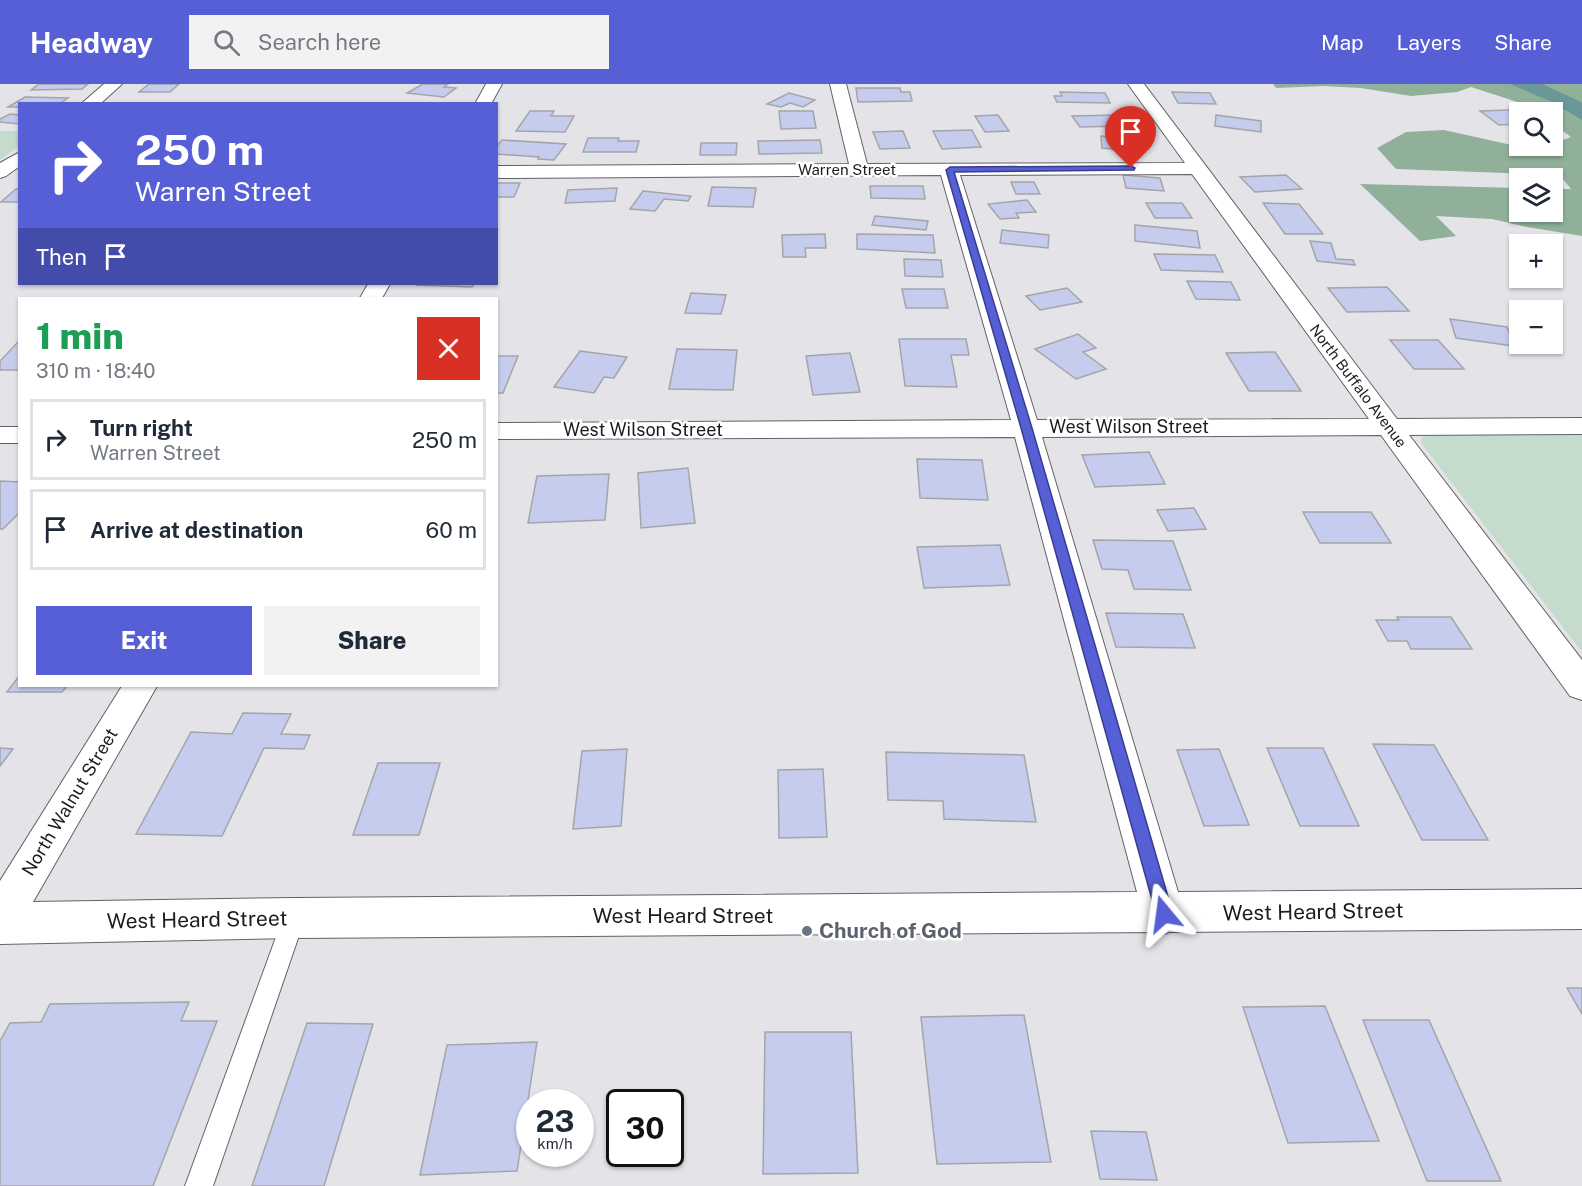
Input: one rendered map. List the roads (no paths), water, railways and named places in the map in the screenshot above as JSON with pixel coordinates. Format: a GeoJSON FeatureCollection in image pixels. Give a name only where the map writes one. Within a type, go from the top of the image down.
{"type":"FeatureCollection","features":[{"type":"Feature","properties":{"kind":"street"},"geometry":{"type":"LineString","coordinates":[[92,102],[114,84]]}},
{"type":"Feature","properties":{"kind":"street"},"geometry":{"type":"LineString","coordinates":[[484,102],[494,84]]}},
{"type":"Feature","properties":{"kind":"street"},"geometry":{"type":"LineString","coordinates":[[838,84],[859,170]]}},
{"type":"Feature","properties":{"kind":"street","name":"North Buffalo Avenue"},"geometry":{"type":"LineString","coordinates":[[1136,84],[1582,686]]}},
{"type":"Feature","properties":{"kind":"street"},"geometry":{"type":"LineString","coordinates":[[0,173],[18,159]]}},
{"type":"Feature","properties":{"kind":"street","name":"Warren Street"},"geometry":{"type":"LineString","coordinates":[[498,172],[1197,168]]}},
{"type":"Feature","properties":{"kind":"street"},"geometry":{"type":"LineString","coordinates":[[950,170],[1164,914]]}},
{"type":"Feature","properties":{"kind":"street"},"geometry":{"type":"LineString","coordinates":[[0,173],[18,175]]}},
{"type":"Feature","properties":{"kind":"street","name":"West Wilson Street"},"geometry":{"type":"LineString","coordinates":[[498,431],[1582,426]]}},
{"type":"Feature","properties":{"kind":"street"},"geometry":{"type":"LineString","coordinates":[[0,435],[18,435]]}},
{"type":"Feature","properties":{"kind":"street","name":"North Walnut Street"},"geometry":{"type":"LineString","coordinates":[[0,921],[139,687]]}},
{"type":"Feature","properties":{"kind":"street","name":"West Heard Street"},"geometry":{"type":"LineString","coordinates":[[0,921],[1164,914],[1582,909]]}},
{"type":"Feature","properties":{"kind":"lane"},"geometry":{"type":"LineString","coordinates":[[199,1186],[294,918]]}},
{"type":"Feature","properties":{"kind":"water"},"geometry":{"type":"Polygon","coordinates":[[[1510,84],[1542,84],[1579,101],[1582,103],[1582,120],[1563,109],[1563,102],[1552,102],[1510,84]]]}},
{"type":"Feature","properties":{"kind":"place","name":"Church of God"},"geometry":{"type":"Point","coordinates":[807,931]}}]}
